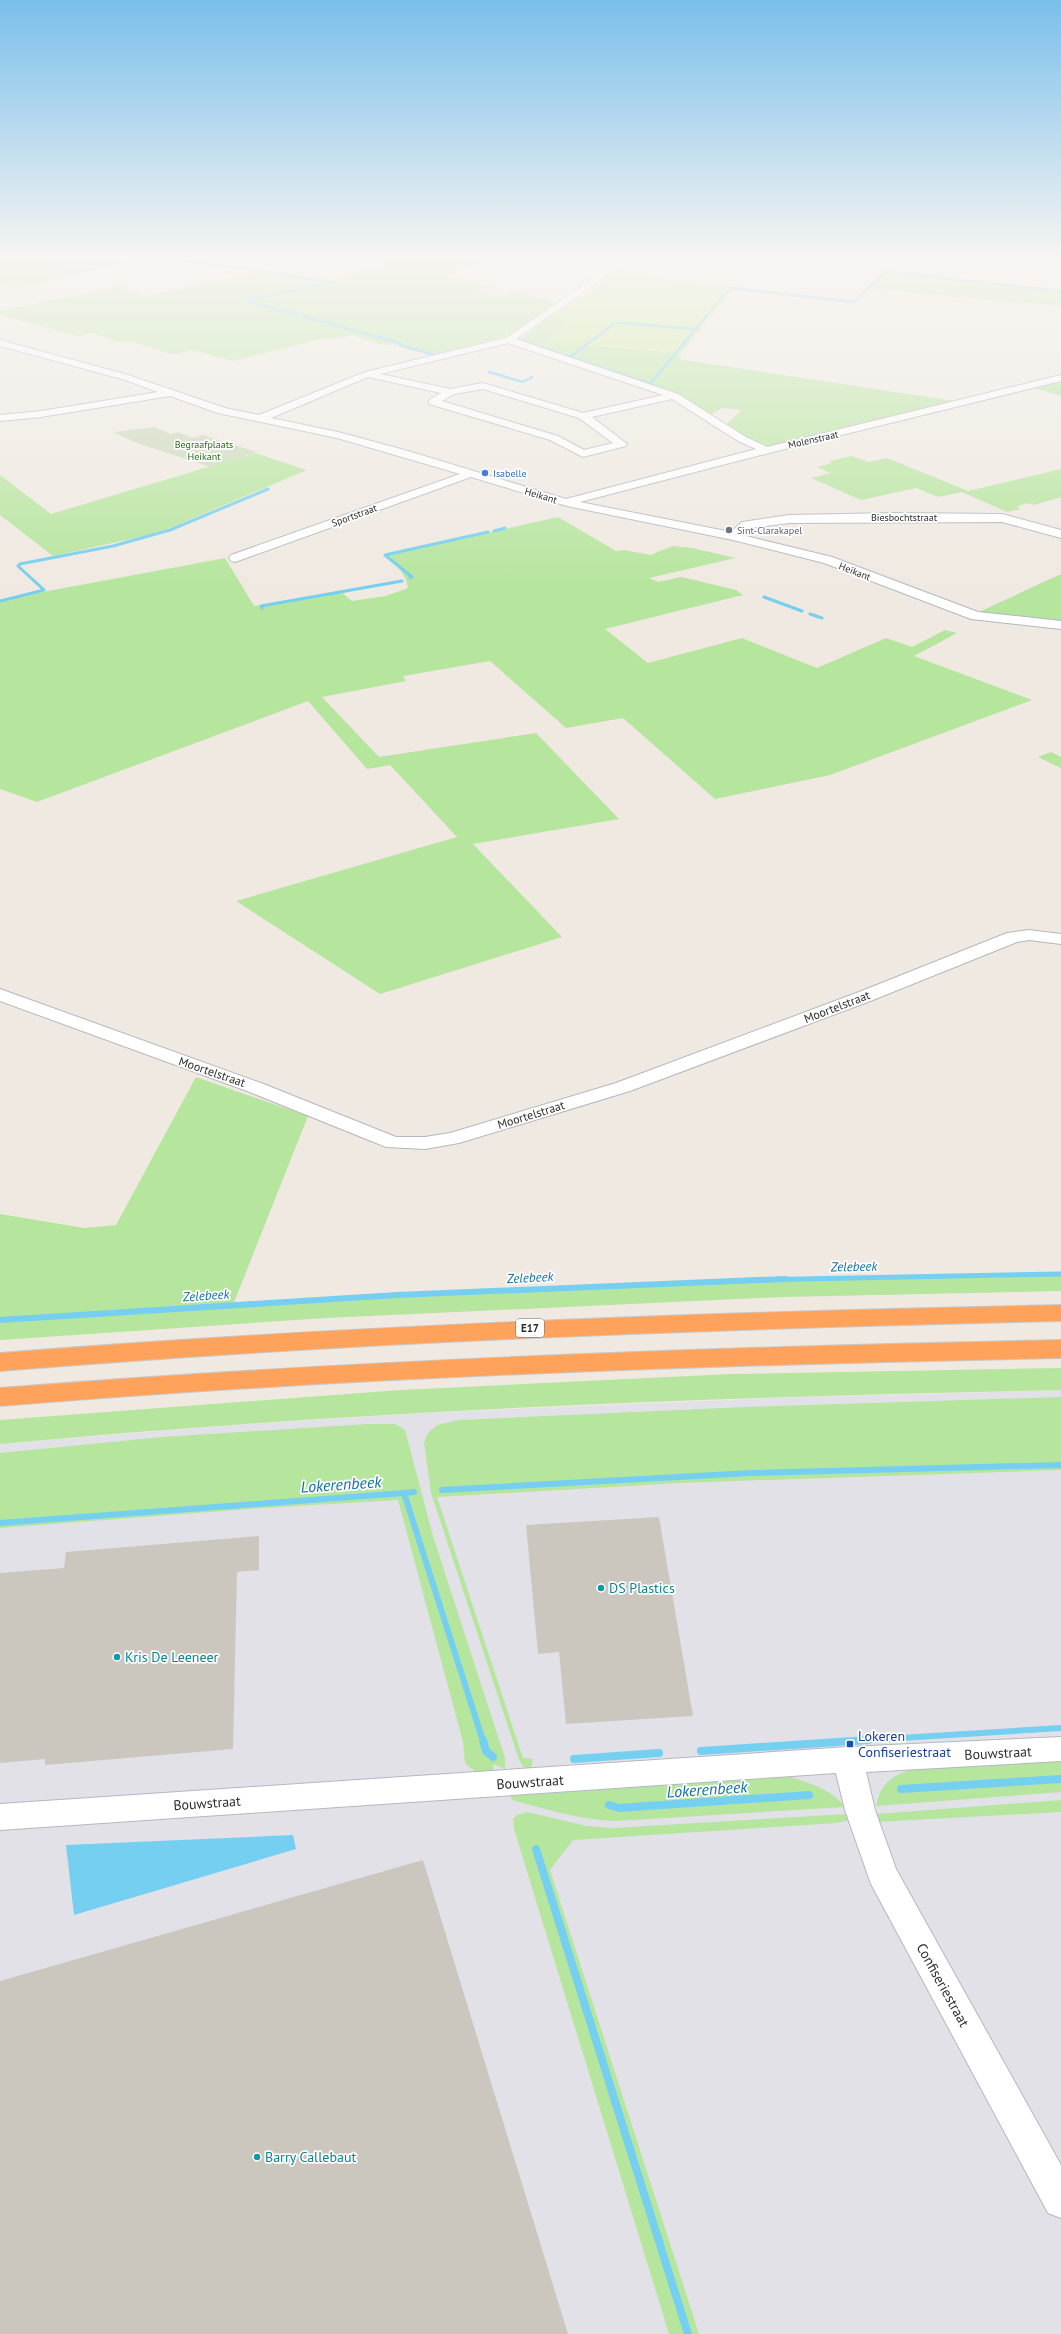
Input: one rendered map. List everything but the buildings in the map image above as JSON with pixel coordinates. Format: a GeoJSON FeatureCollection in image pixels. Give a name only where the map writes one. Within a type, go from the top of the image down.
{"type":"FeatureCollection","features":[{"type":"Feature","properties":{"kind":"highway","name":"E17"},"geometry":{"type":"LineString","coordinates":[[0,1362],[258,1343],[536,1328],[1061,1313]]}},
{"type":"Feature","properties":{"kind":"highway"},"geometry":{"type":"LineString","coordinates":[[0,1397],[256,1380],[540,1364],[927,1351],[1061,1349]]}},
{"type":"Feature","properties":{"kind":"street","name":"Heikant"},"geometry":{"type":"LineString","coordinates":[[89,368],[125,377],[222,411],[356,440],[472,473],[567,503],[733,536],[828,560],[976,616],[1061,625]]}},
{"type":"Feature","properties":{"kind":"street"},"geometry":{"type":"LineString","coordinates":[[259,419],[368,374],[393,368]]}},
{"type":"Feature","properties":{"kind":"street"},"geometry":{"type":"LineString","coordinates":[[591,368],[674,396],[742,439],[766,450]]}},
{"type":"Feature","properties":{"kind":"street"},"geometry":{"type":"LineString","coordinates":[[368,374],[450,392]]}},
{"type":"Feature","properties":{"kind":"street","name":"Molenstraat"},"geometry":{"type":"LineString","coordinates":[[567,503],[766,450],[1061,378]]}},
{"type":"Feature","properties":{"kind":"street"},"geometry":{"type":"LineString","coordinates":[[483,386],[583,416],[622,444],[583,454],[554,438],[433,402],[450,392],[465,388],[483,386]]}},
{"type":"Feature","properties":{"kind":"street"},"geometry":{"type":"LineString","coordinates":[[0,418],[41,414],[173,393]]}},
{"type":"Feature","properties":{"kind":"street"},"geometry":{"type":"LineString","coordinates":[[583,416],[674,396]]}},
{"type":"Feature","properties":{"kind":"street","name":"Sportstraat"},"geometry":{"type":"LineString","coordinates":[[235,558],[472,473]]}},
{"type":"Feature","properties":{"kind":"street","name":"Biesbochtstraat"},"geometry":{"type":"LineString","coordinates":[[696,529],[805,518],[986,518],[1007,519],[1061,534]]}},
{"type":"Feature","properties":{"kind":"street"},"geometry":{"type":"LineString","coordinates":[[733,536],[746,525]]}},
{"type":"Feature","properties":{"kind":"street","name":"Moortelstraat"},"geometry":{"type":"LineString","coordinates":[[0,994],[57,1017],[254,1087],[394,1143],[425,1143],[452,1139],[623,1087],[866,996],[1013,937],[1029,935],[1061,939]]}},
{"type":"Feature","properties":{"kind":"street","name":"Bouwstraat"},"geometry":{"type":"LineString","coordinates":[[0,1817],[848,1760],[1061,1750]]}},
{"type":"Feature","properties":{"kind":"street","name":"Confiseriestraat"},"geometry":{"type":"LineString","coordinates":[[848,1760],[860,1810],[882,1874],[1061,2200]]}},
{"type":"Feature","properties":{"kind":"shaded area"},"geometry":{"type":"Polygon","coordinates":[[[1061,1390],[1061,2334],[0,2334],[0,1444],[247,1424],[444,1412],[775,1398],[1061,1390]]]}},
{"type":"Feature","properties":{"kind":"green space"},"geometry":{"type":"Polygon","coordinates":[[[600,368],[737,368],[954,401],[769,447],[763,446],[725,426],[741,410],[722,408],[712,414],[682,396],[600,368]]]}},
{"type":"Feature","properties":{"kind":"green space"},"geometry":{"type":"Polygon","coordinates":[[[1061,381],[1061,396],[1034,388],[1061,381]]]}},
{"type":"Feature","properties":{"kind":"green space","name":"Begraafplaats Heikant"},"geometry":{"type":"Polygon","coordinates":[[[154,427],[171,434],[177,432],[192,438],[203,435],[257,452],[210,467],[134,442],[113,432],[154,427]]]}},
{"type":"Feature","properties":{"kind":"green space"},"geometry":{"type":"Polygon","coordinates":[[[255,453],[307,470],[158,533],[53,556],[0,515],[0,475],[51,514],[255,453]]]}},
{"type":"Feature","properties":{"kind":"green space"},"geometry":{"type":"Polygon","coordinates":[[[851,456],[869,462],[887,458],[968,491],[1061,469],[1061,497],[1034,505],[1027,503],[1016,507],[1021,509],[1007,512],[962,492],[938,497],[916,488],[861,500],[811,478],[831,473],[817,467],[832,463],[829,461],[851,456]]]}},
{"type":"Feature","properties":{"kind":"green space"},"geometry":{"type":"Polygon","coordinates":[[[558,517],[616,551],[624,550],[651,555],[672,546],[692,548],[735,558],[649,578],[658,582],[681,577],[736,590],[743,595],[605,629],[648,663],[742,638],[817,668],[886,638],[912,647],[945,630],[957,633],[914,656],[1032,700],[830,775],[715,799],[623,718],[566,728],[490,661],[403,676],[406,681],[322,697],[379,757],[536,733],[619,819],[473,844],[562,937],[380,994],[236,901],[457,837],[390,765],[367,769],[308,701],[37,802],[0,789],[0,600],[225,558],[254,606],[341,592],[352,601],[386,596],[408,588],[403,573],[384,556],[558,517]]]}},
{"type":"Feature","properties":{"kind":"green space"},"geometry":{"type":"Polygon","coordinates":[[[1061,574],[1061,622],[979,612],[1061,574]]]}},
{"type":"Feature","properties":{"kind":"green space"},"geometry":{"type":"Polygon","coordinates":[[[1051,752],[1061,757],[1061,768],[1038,757],[1051,752]]]}},
{"type":"Feature","properties":{"kind":"green space"},"geometry":{"type":"Polygon","coordinates":[[[196,1077],[308,1116],[233,1305],[670,1284],[1061,1272],[1061,1291],[783,1297],[326,1318],[0,1340],[0,1214],[84,1228],[116,1225],[196,1077]]]}},
{"type":"Feature","properties":{"kind":"green space"},"geometry":{"type":"Polygon","coordinates":[[[1061,1368],[1061,1390],[663,1401],[530,1407],[397,1414],[132,1432],[0,1444],[0,1420],[401,1390],[731,1374],[1061,1368]]]}},
{"type":"Feature","properties":{"kind":"green space"},"geometry":{"type":"Polygon","coordinates":[[[1061,1397],[1061,1470],[679,1483],[437,1497],[523,1758],[533,1759],[530,1771],[524,1768],[519,1760],[431,1493],[424,1443],[428,1433],[437,1425],[458,1420],[745,1407],[1061,1397]]]}},
{"type":"Feature","properties":{"kind":"green space"},"geometry":{"type":"Polygon","coordinates":[[[367,1424],[395,1424],[405,1430],[433,1536],[505,1758],[505,1769],[493,1764],[494,1773],[478,1774],[465,1763],[463,1742],[398,1500],[264,1508],[0,1528],[0,1453],[162,1437],[367,1424]]]}},
{"type":"Feature","properties":{"kind":"green space"},"geometry":{"type":"Polygon","coordinates":[[[1061,1760],[1061,1792],[876,1806],[884,1786],[889,1781],[900,1774],[914,1769],[1061,1760]]]}},
{"type":"Feature","properties":{"kind":"green space"},"geometry":{"type":"Polygon","coordinates":[[[791,1777],[827,1791],[845,1807],[615,1821],[589,1819],[563,1814],[512,1800],[511,1796],[791,1777]]]}},
{"type":"Feature","properties":{"kind":"green space"},"geometry":{"type":"Polygon","coordinates":[[[1061,1800],[1061,1812],[877,1822],[876,1814],[1061,1800]]]}},
{"type":"Feature","properties":{"kind":"green space"},"geometry":{"type":"Polygon","coordinates":[[[527,1812],[587,1826],[613,1828],[848,1814],[850,1820],[837,1823],[573,1840],[550,1870],[699,2334],[669,2334],[514,1829],[513,1819],[517,1815],[527,1812]]]}},
{"type":"Feature","properties":{"kind":"water"},"geometry":{"type":"Polygon","coordinates":[[[293,1835],[296,1849],[74,1915],[66,1845],[293,1835]]]}},
{"type":"Feature","properties":{"kind":"waterway"},"geometry":{"type":"LineString","coordinates":[[602,368],[650,384],[663,368]]}},
{"type":"Feature","properties":{"kind":"waterway"},"geometry":{"type":"LineString","coordinates":[[489,372],[523,382],[532,377]]}},
{"type":"Feature","properties":{"kind":"waterway"},"geometry":{"type":"LineString","coordinates":[[0,601],[44,590],[18,566],[20,564],[113,546],[170,530],[268,489]]}},
{"type":"Feature","properties":{"kind":"waterway"},"geometry":{"type":"LineString","coordinates":[[494,531],[505,528]]}},
{"type":"Feature","properties":{"kind":"waterway"},"geometry":{"type":"LineString","coordinates":[[410,578],[412,577],[385,555],[488,532]]}},
{"type":"Feature","properties":{"kind":"waterway"},"geometry":{"type":"LineString","coordinates":[[262,608],[261,606],[402,581]]}},
{"type":"Feature","properties":{"kind":"waterway"},"geometry":{"type":"LineString","coordinates":[[764,597],[802,611]]}},
{"type":"Feature","properties":{"kind":"waterway"},"geometry":{"type":"LineString","coordinates":[[810,614],[822,618]]}},
{"type":"Feature","properties":{"kind":"waterway","name":"Zelebeek"},"geometry":{"type":"LineString","coordinates":[[769,1280],[1061,1274]]}},
{"type":"Feature","properties":{"kind":"waterway","name":"Zelebeek"},"geometry":{"type":"LineString","coordinates":[[769,1280],[785,1279]]}},
{"type":"Feature","properties":{"kind":"waterway","name":"Zelebeek"},"geometry":{"type":"LineString","coordinates":[[752,1280],[769,1280]]}},
{"type":"Feature","properties":{"kind":"waterway","name":"Zelebeek"},"geometry":{"type":"LineString","coordinates":[[0,1320],[397,1295],[769,1280]]}},
{"type":"Feature","properties":{"kind":"waterway"},"geometry":{"type":"LineString","coordinates":[[442,1490],[751,1473],[1061,1465]]}},
{"type":"Feature","properties":{"kind":"waterway"},"geometry":{"type":"LineString","coordinates":[[404,1493],[414,1492]]}},
{"type":"Feature","properties":{"kind":"waterway","name":"Lokerenbeek"},"geometry":{"type":"LineString","coordinates":[[0,1523],[404,1493]]}},
{"type":"Feature","properties":{"kind":"waterway","name":"Lokerenbeek"},"geometry":{"type":"LineString","coordinates":[[404,1493],[483,1741]]}},
{"type":"Feature","properties":{"kind":"waterway"},"geometry":{"type":"LineString","coordinates":[[867,1740],[1061,1728]]}},
{"type":"Feature","properties":{"kind":"waterway","name":"Lokerenbeek"},"geometry":{"type":"LineString","coordinates":[[483,1740],[486,1751],[493,1757]]}},
{"type":"Feature","properties":{"kind":"waterway"},"geometry":{"type":"LineString","coordinates":[[701,1751],[867,1740]]}},
{"type":"Feature","properties":{"kind":"waterway"},"geometry":{"type":"LineString","coordinates":[[852,1741],[867,1740]]}},
{"type":"Feature","properties":{"kind":"waterway"},"geometry":{"type":"LineString","coordinates":[[574,1759],[659,1753]]}},
{"type":"Feature","properties":{"kind":"waterway","name":"Lokerenbeek"},"geometry":{"type":"LineString","coordinates":[[901,1789],[1061,1779]]}},
{"type":"Feature","properties":{"kind":"waterway","name":"Lokerenbeek"},"geometry":{"type":"LineString","coordinates":[[609,1805],[619,1808],[809,1795]]}},
{"type":"Feature","properties":{"kind":"waterway"},"geometry":{"type":"LineString","coordinates":[[536,1849],[688,2334]]}},
{"type":"Feature","properties":{"kind":"place","name":"Isabelle"},"geometry":{"type":"Point","coordinates":[485,473]}},
{"type":"Feature","properties":{"kind":"place","name":"Sint-Clarakapel"},"geometry":{"type":"Point","coordinates":[729,530]}},
{"type":"Feature","properties":{"kind":"place","name":"DS Plastics"},"geometry":{"type":"Point","coordinates":[601,1588]}},
{"type":"Feature","properties":{"kind":"place","name":"Kris De Leeneer"},"geometry":{"type":"Point","coordinates":[117,1657]}},
{"type":"Feature","properties":{"kind":"place","name":"Lokeren Confiseriestraat"},"geometry":{"type":"Point","coordinates":[850,1744]}},
{"type":"Feature","properties":{"kind":"place","name":"Barry Callebaut"},"geometry":{"type":"Point","coordinates":[257,2157]}}]}
